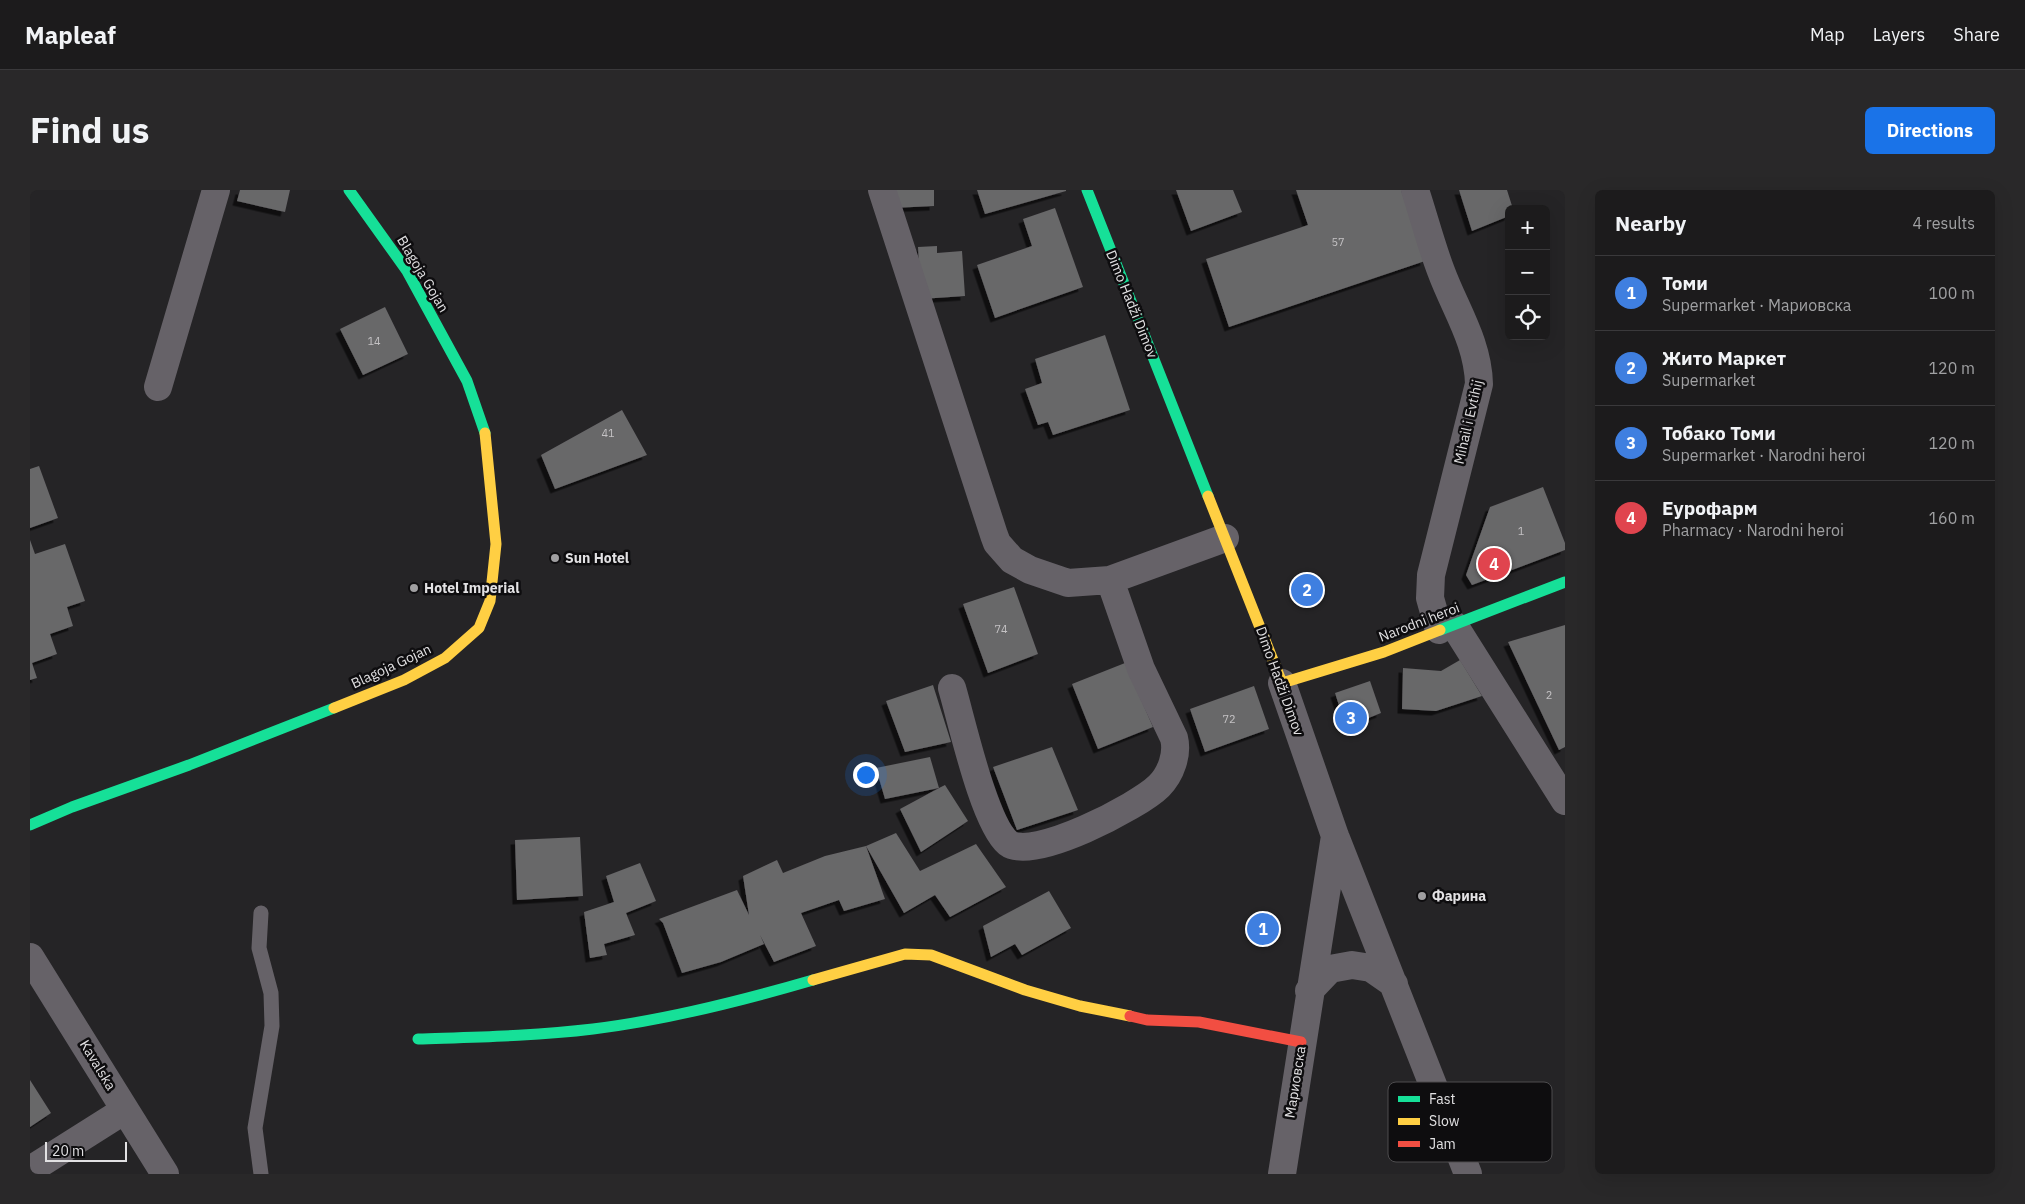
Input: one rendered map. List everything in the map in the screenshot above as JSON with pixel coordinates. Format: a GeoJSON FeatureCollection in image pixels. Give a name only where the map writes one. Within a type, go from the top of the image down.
{"type":"FeatureCollection","features":[{"type":"Feature","properties":{"kind":"street"},"geometry":{"type":"LineString","coordinates":[[158,387],[216,190]]}},
{"type":"Feature","properties":{"kind":"street","name":"Blagoja Gojan"},"geometry":{"type":"LineString","coordinates":[[30,825],[72,807],[189,765],[404,680],[445,658],[479,628],[490,601],[496,544],[487,438],[467,381],[407,271],[349,190]]}},
{"type":"Feature","properties":{"kind":"street"},"geometry":{"type":"LineString","coordinates":[[882,190],[997,543],[1012,560],[1068,582],[1110,580],[1225,538]]}},
{"type":"Feature","properties":{"kind":"street","name":"Dimo Hadži Dimov"},"geometry":{"type":"LineString","coordinates":[[1087,190],[1282,683],[1335,836],[1432,1082]]}},
{"type":"Feature","properties":{"kind":"street","name":"Mihail i Evtihij"},"geometry":{"type":"LineString","coordinates":[[1415,190],[1441,272],[1468,330],[1479,367],[1480,384],[1430,575],[1430,598],[1447,628],[1565,800]]}},
{"type":"Feature","properties":{"kind":"street"},"geometry":{"type":"LineString","coordinates":[[952,688],[982,793],[999,835],[1010,845],[1034,848],[1127,810],[1160,786],[1169,772],[1176,748],[1174,738],[1141,669],[1110,580]]}},
{"type":"Feature","properties":{"kind":"street","name":"Narodni heroi"},"geometry":{"type":"LineString","coordinates":[[1282,683],[1384,652],[1565,582]]}},
{"type":"Feature","properties":{"kind":"street","name":"Мариовска"},"geometry":{"type":"LineString","coordinates":[[1282,1174],[1301,1042],[1335,836]]}},
{"type":"Feature","properties":{"kind":"street"},"geometry":{"type":"LineString","coordinates":[[418,1039],[526,1035],[593,1029],[656,1019],[738,1001],[905,954],[931,955],[1025,990],[1080,1006],[1147,1020],[1199,1022],[1301,1042]]}},
{"type":"Feature","properties":{"kind":"street","name":"Kavalska"},"geometry":{"type":"LineString","coordinates":[[30,957],[165,1174]]}},
{"type":"Feature","properties":{"kind":"street"},"geometry":{"type":"LineString","coordinates":[[1310,991],[1330,969],[1352,965],[1371,968],[1394,984]]}},
{"type":"Feature","properties":{"kind":"street"},"geometry":{"type":"LineString","coordinates":[[30,1170],[125,1110]]}},
{"type":"Feature","properties":{"kind":"street","name":"Dimo Hadži Dimov"},"geometry":{"type":"LineString","coordinates":[[1463,1162],[1468,1174]]}},
{"type":"Feature","properties":{"kind":"lane"},"geometry":{"type":"LineString","coordinates":[[261,912],[259,948],[271,993],[272,1026],[255,1128],[261,1174]]}},
{"type":"Feature","properties":{"kind":"building"},"geometry":{"type":"Polygon","coordinates":[[[240,190],[290,190],[285,212],[237,201],[240,190]]]}},
{"type":"Feature","properties":{"kind":"building"},"geometry":{"type":"Polygon","coordinates":[[[891,190],[934,190],[934,206],[892,208],[891,190]]]}},
{"type":"Feature","properties":{"kind":"building"},"geometry":{"type":"Polygon","coordinates":[[[977,190],[1066,190],[1066,191],[985,214],[977,190]]]}},
{"type":"Feature","properties":{"kind":"building"},"geometry":{"type":"Polygon","coordinates":[[[1176,190],[1233,190],[1242,212],[1191,231],[1176,190]]]}},
{"type":"Feature","properties":{"kind":"building"},"geometry":{"type":"Polygon","coordinates":[[[1296,190],[1401,190],[1425,261],[1229,327],[1206,259],[1308,225],[1296,190]]]}},
{"type":"Feature","properties":{"kind":"building"},"geometry":{"type":"Polygon","coordinates":[[[1459,190],[1507,190],[1512,205],[1505,205],[1505,218],[1472,231],[1459,190]]]}},
{"type":"Feature","properties":{"kind":"building"},"geometry":{"type":"Polygon","coordinates":[[[1055,208],[1083,287],[995,318],[977,265],[1032,246],[1023,219],[1055,208]]]}},
{"type":"Feature","properties":{"kind":"building"},"geometry":{"type":"Polygon","coordinates":[[[937,246],[937,253],[962,251],[965,296],[921,299],[918,247],[937,246]]]}},
{"type":"Feature","properties":{"kind":"building"},"geometry":{"type":"Polygon","coordinates":[[[385,307],[408,354],[363,375],[340,329],[385,307]]]}},
{"type":"Feature","properties":{"kind":"building"},"geometry":{"type":"Polygon","coordinates":[[[1105,335],[1130,410],[1053,435],[1048,422],[1038,425],[1025,389],[1042,383],[1035,359],[1105,335]]]}},
{"type":"Feature","properties":{"kind":"building"},"geometry":{"type":"Polygon","coordinates":[[[622,410],[647,455],[555,489],[541,455],[622,410]]]}},
{"type":"Feature","properties":{"kind":"building"},"geometry":{"type":"Polygon","coordinates":[[[39,466],[58,518],[30,528],[30,469],[39,466]]]}},
{"type":"Feature","properties":{"kind":"building"},"geometry":{"type":"Polygon","coordinates":[[[1543,487],[1565,543],[1565,550],[1472,585],[1466,575],[1490,507],[1543,487]]]}},
{"type":"Feature","properties":{"kind":"building"},"geometry":{"type":"Polygon","coordinates":[[[30,540],[35,554],[65,544],[85,601],[67,607],[73,626],[50,634],[57,654],[32,663],[37,678],[30,680],[30,540]]]}},
{"type":"Feature","properties":{"kind":"building"},"geometry":{"type":"Polygon","coordinates":[[[1014,587],[1038,654],[988,673],[963,604],[1014,587]]]}},
{"type":"Feature","properties":{"kind":"building"},"geometry":{"type":"Polygon","coordinates":[[[1565,625],[1565,747],[1559,750],[1508,642],[1565,625]]]}},
{"type":"Feature","properties":{"kind":"building"},"geometry":{"type":"Polygon","coordinates":[[[1460,660],[1482,696],[1436,711],[1402,709],[1403,668],[1441,671],[1460,660]]]}},
{"type":"Feature","properties":{"kind":"building"},"geometry":{"type":"Polygon","coordinates":[[[1125,663],[1153,727],[1098,749],[1072,684],[1125,663]]]}},
{"type":"Feature","properties":{"kind":"building"},"geometry":{"type":"Polygon","coordinates":[[[1370,681],[1381,713],[1346,727],[1335,693],[1370,681]]]}},
{"type":"Feature","properties":{"kind":"building"},"geometry":{"type":"Polygon","coordinates":[[[933,685],[951,742],[905,752],[886,701],[933,685]]]}},
{"type":"Feature","properties":{"kind":"building"},"geometry":{"type":"Polygon","coordinates":[[[1254,686],[1269,729],[1205,752],[1190,709],[1254,686]]]}},
{"type":"Feature","properties":{"kind":"building"},"geometry":{"type":"Polygon","coordinates":[[[1052,747],[1078,810],[1017,830],[993,767],[1052,747]]]}},
{"type":"Feature","properties":{"kind":"building"},"geometry":{"type":"Polygon","coordinates":[[[930,757],[939,788],[885,799],[876,768],[930,757]]]}},
{"type":"Feature","properties":{"kind":"building"},"geometry":{"type":"Polygon","coordinates":[[[945,785],[968,821],[921,852],[900,809],[945,785]]]}},
{"type":"Feature","properties":{"kind":"building"},"geometry":{"type":"Polygon","coordinates":[[[896,833],[920,871],[976,844],[1006,887],[950,917],[935,895],[904,913],[866,846],[896,833]]]}},
{"type":"Feature","properties":{"kind":"building"},"geometry":{"type":"Polygon","coordinates":[[[580,837],[583,896],[517,900],[515,840],[580,837]]]}},
{"type":"Feature","properties":{"kind":"building"},"geometry":{"type":"Polygon","coordinates":[[[866,846],[885,899],[844,911],[839,900],[801,913],[816,946],[774,962],[760,935],[764,944],[721,962],[682,973],[663,923],[659,919],[737,890],[749,915],[743,876],[777,860],[783,873],[825,856],[866,846]]]}},
{"type":"Feature","properties":{"kind":"building"},"geometry":{"type":"Polygon","coordinates":[[[640,863],[656,901],[626,913],[635,935],[604,944],[607,955],[590,958],[584,912],[614,902],[606,876],[640,863]]]}},
{"type":"Feature","properties":{"kind":"building"},"geometry":{"type":"Polygon","coordinates":[[[1049,891],[1071,928],[1022,955],[1015,944],[991,957],[983,926],[1049,891]]]}},
{"type":"Feature","properties":{"kind":"building"},"geometry":{"type":"Polygon","coordinates":[[[30,1080],[51,1113],[30,1127],[30,1080]]]}},
{"type":"Feature","properties":{"kind":"traffic: fast"},"geometry":{"type":"LineString","coordinates":[[349,190],[407,271],[467,381],[485,433]]}},
{"type":"Feature","properties":{"kind":"traffic: fast"},"geometry":{"type":"LineString","coordinates":[[1087,190],[1208,496]]}},
{"type":"Feature","properties":{"kind":"traffic: fast"},"geometry":{"type":"LineString","coordinates":[[1440,630],[1565,582]]}},
{"type":"Feature","properties":{"kind":"traffic: fast"},"geometry":{"type":"LineString","coordinates":[[30,825],[72,807],[189,765],[334,708]]}},
{"type":"Feature","properties":{"kind":"traffic: fast"},"geometry":{"type":"LineString","coordinates":[[418,1039],[506,1036],[621,1025],[704,1009],[813,980]]}},
{"type":"Feature","properties":{"kind":"traffic: slow"},"geometry":{"type":"LineString","coordinates":[[334,708],[404,680],[445,658],[479,628],[490,601],[496,544],[485,433]]}},
{"type":"Feature","properties":{"kind":"traffic: slow"},"geometry":{"type":"LineString","coordinates":[[1208,496],[1282,683],[1384,652],[1440,630]]}},
{"type":"Feature","properties":{"kind":"traffic: slow"},"geometry":{"type":"LineString","coordinates":[[813,980],[905,954],[931,955],[1025,990],[1080,1006],[1130,1016]]}},
{"type":"Feature","properties":{"kind":"traffic: jam"},"geometry":{"type":"LineString","coordinates":[[1130,1016],[1147,1020],[1199,1022],[1301,1042]]}},
{"type":"Feature","properties":{"kind":"place","name":"Sun Hotel"},"geometry":{"type":"Point","coordinates":[555,558]}},
{"type":"Feature","properties":{"kind":"place","name":"Еурофарм"},"geometry":{"type":"Point","coordinates":[1494,564]}},
{"type":"Feature","properties":{"kind":"place","name":"Hotel Imperial"},"geometry":{"type":"Point","coordinates":[414,588]}},
{"type":"Feature","properties":{"kind":"place","name":"Жито Маркет"},"geometry":{"type":"Point","coordinates":[1307,590]}},
{"type":"Feature","properties":{"kind":"place","name":"Тобако Томи"},"geometry":{"type":"Point","coordinates":[1351,718]}},
{"type":"Feature","properties":{"kind":"place","name":"Фарина"},"geometry":{"type":"Point","coordinates":[1422,896]}},
{"type":"Feature","properties":{"kind":"place","name":"Томи"},"geometry":{"type":"Point","coordinates":[1263,929]}}]}
